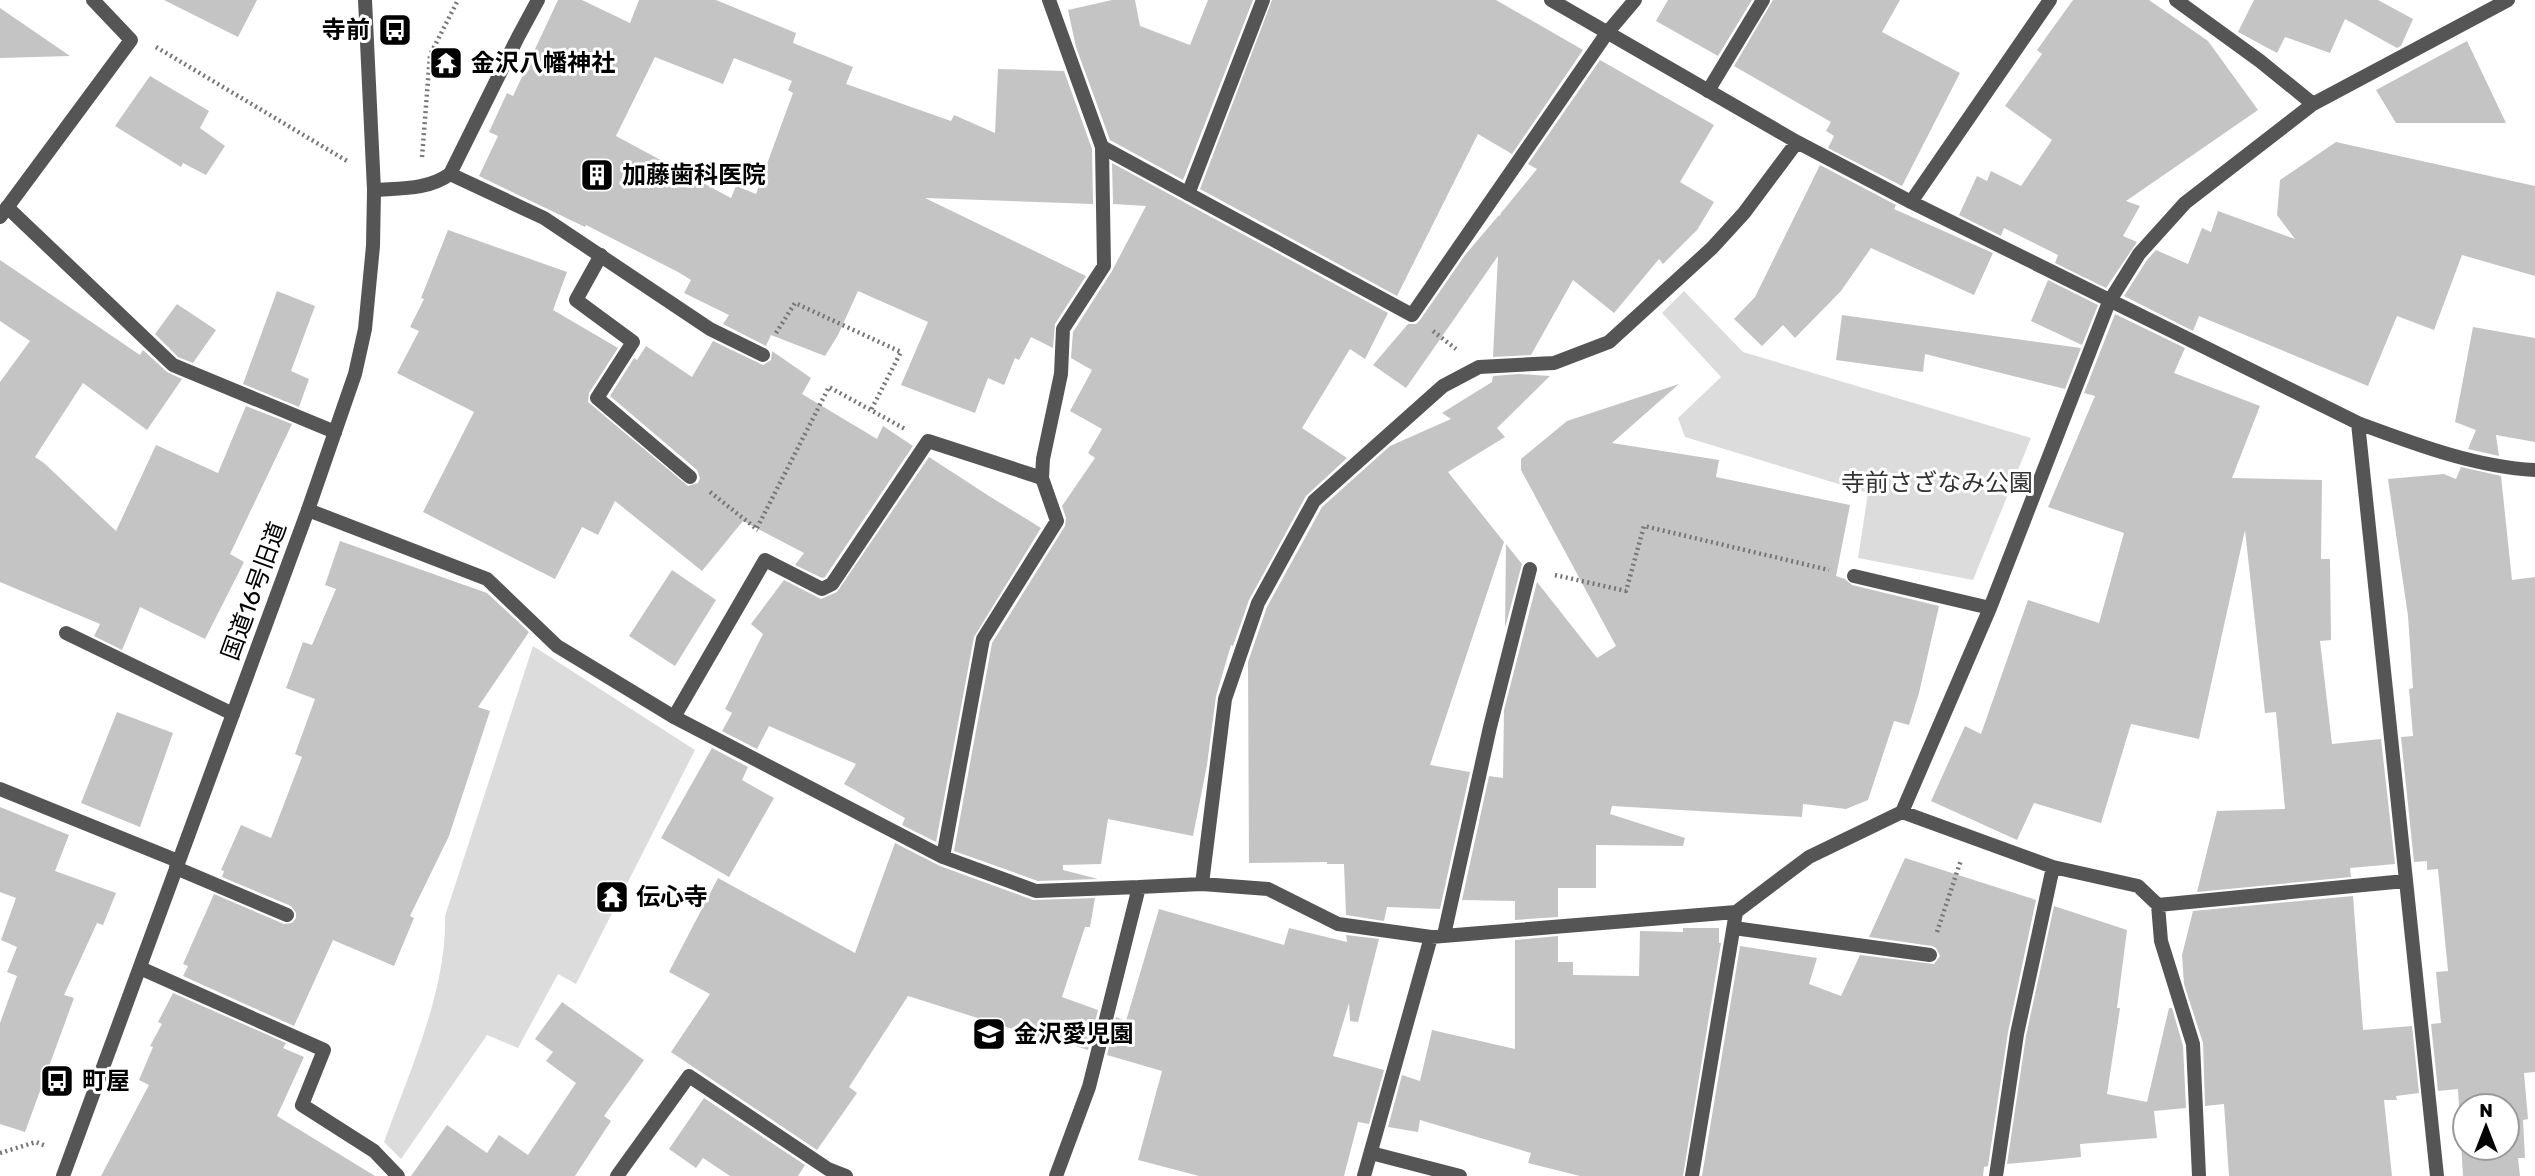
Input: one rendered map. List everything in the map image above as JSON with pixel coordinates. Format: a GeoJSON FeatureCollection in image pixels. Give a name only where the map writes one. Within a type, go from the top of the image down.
{"type":"FeatureCollection","features":[{"type":"Feature","properties":{"kind":"street"},"geometry":{"type":"LineString","coordinates":[[93,0],[131,40],[3,212],[173,365],[335,432]]}},
{"type":"Feature","properties":{"kind":"street","name":"国道16号旧道"},"geometry":{"type":"LineString","coordinates":[[63,1176],[309,510],[355,374],[365,329],[373,246],[365,0]]}},
{"type":"Feature","properties":{"kind":"street"},"geometry":{"type":"LineString","coordinates":[[373,183],[420,187],[440,181],[450,174],[538,0]]}},
{"type":"Feature","properties":{"kind":"street"},"geometry":{"type":"LineString","coordinates":[[943,857],[983,639],[1057,521],[1042,478],[1043,459],[1061,374],[1063,329],[1104,266],[1101,147],[1049,0]]}},
{"type":"Feature","properties":{"kind":"street"},"geometry":{"type":"LineString","coordinates":[[1188,194],[1263,0]]}},
{"type":"Feature","properties":{"kind":"street"},"geometry":{"type":"LineString","coordinates":[[1551,0],[1797,142],[1911,202],[2358,423],[2424,447],[2513,469],[2535,470]]}},
{"type":"Feature","properties":{"kind":"street"},"geometry":{"type":"LineString","coordinates":[[1101,147],[1412,315],[1607,33],[1635,0]]}},
{"type":"Feature","properties":{"kind":"street"},"geometry":{"type":"LineString","coordinates":[[1708,91],[1763,0]]}},
{"type":"Feature","properties":{"kind":"street"},"geometry":{"type":"LineString","coordinates":[[1911,202],[2050,0]]}},
{"type":"Feature","properties":{"kind":"street"},"geometry":{"type":"LineString","coordinates":[[2176,0],[2217,28],[2313,103]]}},
{"type":"Feature","properties":{"kind":"street"},"geometry":{"type":"LineString","coordinates":[[309,510],[487,579],[557,646],[674,717],[943,857],[1036,891],[1202,884],[1268,889],[1338,924],[1438,936],[1736,912],[1809,857],[1902,812],[1990,608],[2109,302],[2139,254],[2185,203],[2313,103],[2508,0]]}},
{"type":"Feature","properties":{"kind":"street"},"geometry":{"type":"LineString","coordinates":[[1202,884],[1225,699],[1258,603],[1314,501],[1443,386],[1479,367],[1554,363],[1609,342],[1712,248],[1744,213],[1797,142]]}},
{"type":"Feature","properties":{"kind":"street"},"geometry":{"type":"LineString","coordinates":[[450,174],[544,218],[710,329],[763,355]]}},
{"type":"Feature","properties":{"kind":"street"},"geometry":{"type":"LineString","coordinates":[[601,254],[576,300],[633,342],[597,398],[690,477]]}},
{"type":"Feature","properties":{"kind":"street"},"geometry":{"type":"LineString","coordinates":[[2358,423],[2437,1176]]}},
{"type":"Feature","properties":{"kind":"street"},"geometry":{"type":"LineString","coordinates":[[674,717],[765,561],[822,589],[832,584],[928,441],[1042,478]]}},
{"type":"Feature","properties":{"kind":"street"},"geometry":{"type":"LineString","coordinates":[[1364,1176],[1438,936],[1530,569]]}},
{"type":"Feature","properties":{"kind":"street"},"geometry":{"type":"LineString","coordinates":[[1854,576],[1990,608]]}},
{"type":"Feature","properties":{"kind":"street"},"geometry":{"type":"LineString","coordinates":[[66,633],[233,714]]}},
{"type":"Feature","properties":{"kind":"street"},"geometry":{"type":"LineString","coordinates":[[0,789],[177,864],[288,915]]}},
{"type":"Feature","properties":{"kind":"street"},"geometry":{"type":"LineString","coordinates":[[1902,812],[2053,867],[2138,886],[2158,905],[2161,941],[2193,1044],[2199,1176]]}},
{"type":"Feature","properties":{"kind":"street"},"geometry":{"type":"LineString","coordinates":[[1996,1176],[2017,1034],[2053,867]]}},
{"type":"Feature","properties":{"kind":"street"},"geometry":{"type":"LineString","coordinates":[[2158,905],[2405,881]]}},
{"type":"Feature","properties":{"kind":"street"},"geometry":{"type":"LineString","coordinates":[[1056,1176],[1089,1087],[1139,887]]}},
{"type":"Feature","properties":{"kind":"street"},"geometry":{"type":"LineString","coordinates":[[1692,1176],[1736,912]]}},
{"type":"Feature","properties":{"kind":"street"},"geometry":{"type":"LineString","coordinates":[[1734,928],[1930,955]]}},
{"type":"Feature","properties":{"kind":"street"},"geometry":{"type":"LineString","coordinates":[[139,968],[324,1050],[302,1105],[374,1151],[398,1176]]}},
{"type":"Feature","properties":{"kind":"street"},"geometry":{"type":"LineString","coordinates":[[617,1176],[689,1076],[828,1169],[846,1176]]}},
{"type":"Feature","properties":{"kind":"street"},"geometry":{"type":"LineString","coordinates":[[1371,1153],[1460,1176]]}},
{"type":"Feature","properties":{"kind":"path"},"geometry":{"type":"LineString","coordinates":[[420,187],[430,55],[458,0]]}},
{"type":"Feature","properties":{"kind":"path"},"geometry":{"type":"LineString","coordinates":[[131,40],[157,47],[373,183]]}},
{"type":"Feature","properties":{"kind":"path"},"geometry":{"type":"LineString","coordinates":[[763,355],[795,303],[901,352],[871,410]]}},
{"type":"Feature","properties":{"kind":"path"},"geometry":{"type":"LineString","coordinates":[[1412,315],[1479,367]]}},
{"type":"Feature","properties":{"kind":"path"},"geometry":{"type":"LineString","coordinates":[[757,528],[829,387],[928,441]]}},
{"type":"Feature","properties":{"kind":"path"},"geometry":{"type":"LineString","coordinates":[[690,477],[757,528],[765,561]]}},
{"type":"Feature","properties":{"kind":"path"},"geometry":{"type":"LineString","coordinates":[[1530,569],[1626,591],[1644,526],[1854,576]]}},
{"type":"Feature","properties":{"kind":"path"},"geometry":{"type":"LineString","coordinates":[[1930,955],[1969,836]]}},
{"type":"Feature","properties":{"kind":"path"},"geometry":{"type":"LineString","coordinates":[[0,1153],[36,1142],[71,1156]]}},
{"type":"Feature","properties":{"kind":"green space","name":"寺前さざなみ公園"},"geometry":{"type":"Polygon","coordinates":[[[1684,291],[1743,352],[2031,438],[1973,580],[1858,558],[1868,493],[1685,437],[1678,418],[1721,377],[1662,313],[1684,291]]]}},
{"type":"Feature","properties":{"kind":"green space"},"geometry":{"type":"Polygon","coordinates":[[[533,646],[695,750],[576,984],[558,974],[518,1048],[487,1035],[401,1159],[384,1142],[425,1031],[440,973],[445,916],[533,646]]]}},
{"type":"Feature","properties":{"kind":"building"},"geometry":{"type":"Polygon","coordinates":[[[164,0],[257,0],[238,37],[164,0]]]}},
{"type":"Feature","properties":{"kind":"building"},"geometry":{"type":"Polygon","coordinates":[[[558,0],[582,0],[630,23],[639,0],[716,0],[796,33],[793,43],[853,67],[846,84],[951,121],[954,115],[995,133],[998,69],[1064,71],[1092,149],[1093,204],[925,198],[1086,276],[1055,324],[1053,348],[1031,337],[1019,360],[1015,358],[1004,385],[988,378],[975,413],[901,385],[928,322],[858,291],[825,356],[771,335],[766,346],[723,324],[729,315],[684,293],[691,280],[678,272],[586,225],[585,227],[479,176],[498,136],[489,132],[507,93],[513,96],[558,0]],[[655,57],[616,136],[731,198],[736,186],[756,194],[793,93],[788,90],[792,81],[734,58],[723,84],[655,57]]]}},
{"type":"Feature","properties":{"kind":"building"},"geometry":{"type":"Polygon","coordinates":[[[1112,0],[1135,0],[1140,26],[1190,45],[1208,0],[1253,0],[1183,180],[1110,140],[1076,47],[1068,10],[1112,0]]]}},
{"type":"Feature","properties":{"kind":"building"},"geometry":{"type":"Polygon","coordinates":[[[1272,0],[1496,0],[1583,50],[1512,154],[1478,134],[1397,296],[1200,189],[1272,0]]]}},
{"type":"Feature","properties":{"kind":"building"},"geometry":{"type":"Polygon","coordinates":[[[1668,0],[1752,0],[1718,56],[1656,21],[1668,0]]]}},
{"type":"Feature","properties":{"kind":"building"},"geometry":{"type":"Polygon","coordinates":[[[1773,0],[1900,0],[1882,32],[1960,73],[1902,186],[1828,148],[1834,136],[1826,131],[1831,122],[1734,66],[1773,0]]]}},
{"type":"Feature","properties":{"kind":"building"},"geometry":{"type":"Polygon","coordinates":[[[2073,0],[2149,0],[2208,41],[2258,110],[2126,201],[2140,206],[2123,236],[2137,242],[2106,288],[2055,263],[2058,255],[2004,228],[2001,236],[1959,215],[1977,176],[1987,181],[1991,171],[2021,186],[2052,140],[2005,106],[2042,54],[2037,50],[2073,0]]]}},
{"type":"Feature","properties":{"kind":"building"},"geometry":{"type":"Polygon","coordinates":[[[2254,0],[2378,0],[2413,19],[2401,46],[2397,48],[2345,19],[2330,53],[2285,37],[2277,53],[2238,32],[2254,0]]]}},
{"type":"Feature","properties":{"kind":"building"},"geometry":{"type":"Polygon","coordinates":[[[0,8],[70,56],[0,58],[0,8]]]}},
{"type":"Feature","properties":{"kind":"building"},"geometry":{"type":"Polygon","coordinates":[[[2467,41],[2506,123],[2396,123],[2376,90],[2467,41]]]}},
{"type":"Feature","properties":{"kind":"building"},"geometry":{"type":"Polygon","coordinates":[[[1600,60],[1714,125],[1680,182],[1714,202],[1697,230],[1663,264],[1659,259],[1614,313],[1573,280],[1531,355],[1493,357],[1498,256],[1406,388],[1373,365],[1408,324],[1416,324],[1420,320],[1465,255],[1537,169],[1528,164],[1600,60]]]}},
{"type":"Feature","properties":{"kind":"building"},"geometry":{"type":"Polygon","coordinates":[[[150,76],[209,111],[200,128],[225,146],[206,175],[183,163],[181,167],[115,126],[150,76]]]}},
{"type":"Feature","properties":{"kind":"building"},"geometry":{"type":"Polygon","coordinates":[[[2336,142],[2535,186],[2535,276],[2462,255],[2434,330],[2397,316],[2368,386],[2199,316],[2193,331],[2124,296],[2156,250],[2188,264],[2202,228],[2211,232],[2218,211],[2295,239],[2277,215],[2280,180],[2336,142]]]}},
{"type":"Feature","properties":{"kind":"building"},"geometry":{"type":"Polygon","coordinates":[[[1112,163],[1388,313],[1365,359],[1350,349],[1302,428],[1347,458],[1306,496],[1249,600],[1233,646],[1231,645],[1216,696],[1207,765],[1193,836],[1108,819],[1101,864],[1063,865],[1063,870],[1098,879],[1038,881],[954,851],[992,643],[1065,526],[1066,518],[1062,506],[1095,458],[1088,453],[1102,429],[1070,411],[1092,370],[1071,358],[1073,332],[1112,271],[1146,206],[1113,204],[1112,163]]]}},
{"type":"Feature","properties":{"kind":"building"},"geometry":{"type":"Polygon","coordinates":[[[1820,165],[1896,205],[1894,209],[1993,253],[1974,295],[1871,248],[1841,291],[1795,338],[1783,325],[1762,346],[1734,319],[1755,297],[1820,165]]]}},
{"type":"Feature","properties":{"kind":"building"},"geometry":{"type":"Polygon","coordinates":[[[448,230],[567,272],[553,310],[618,348],[589,393],[588,402],[688,486],[698,483],[700,478],[697,470],[610,396],[634,358],[637,360],[646,346],[692,377],[713,341],[763,365],[771,360],[772,351],[811,378],[802,394],[877,439],[883,426],[913,446],[825,577],[795,565],[804,553],[743,521],[702,571],[615,501],[598,535],[582,527],[555,579],[423,512],[474,412],[397,373],[419,331],[410,327],[424,299],[421,298],[448,230]]]}},
{"type":"Feature","properties":{"kind":"building"},"geometry":{"type":"Polygon","coordinates":[[[0,260],[140,355],[143,350],[167,372],[182,379],[147,430],[83,383],[35,457],[116,531],[156,445],[218,473],[246,406],[292,424],[230,554],[244,562],[205,639],[140,607],[122,650],[94,636],[100,624],[0,582],[0,382],[30,341],[0,321],[0,260]]]}},
{"type":"Feature","properties":{"kind":"building"},"geometry":{"type":"Polygon","coordinates":[[[2048,280],[2098,305],[2082,345],[2031,321],[2048,280]]]}},
{"type":"Feature","properties":{"kind":"building"},"geometry":{"type":"Polygon","coordinates":[[[277,291],[315,306],[291,371],[309,379],[299,407],[243,384],[277,291]]]}},
{"type":"Feature","properties":{"kind":"building"},"geometry":{"type":"Polygon","coordinates":[[[177,304],[216,330],[193,363],[178,357],[155,334],[177,304]]]}},
{"type":"Feature","properties":{"kind":"building"},"geometry":{"type":"Polygon","coordinates":[[[2115,314],[2185,348],[2174,373],[2260,406],[2232,478],[2322,480],[2321,559],[2330,559],[2331,640],[2320,641],[2332,744],[2381,739],[2395,864],[2350,868],[2351,877],[2197,892],[2217,811],[2285,809],[2276,712],[2265,713],[2245,530],[2199,739],[2131,724],[2101,823],[2034,803],[2017,840],[1931,801],[1965,726],[1981,734],[2028,600],[2099,623],[2124,533],[2048,507],[2095,396],[2084,393],[2115,314]]]}},
{"type":"Feature","properties":{"kind":"building"},"geometry":{"type":"Polygon","coordinates":[[[1842,315],[2081,348],[2065,389],[1925,354],[1923,372],[1836,360],[1842,315]]]}},
{"type":"Feature","properties":{"kind":"building"},"geometry":{"type":"Polygon","coordinates":[[[2473,327],[2535,338],[2535,442],[2496,435],[2499,456],[2468,449],[2476,430],[2455,422],[2473,327]]]}},
{"type":"Feature","properties":{"kind":"building"},"geometry":{"type":"Polygon","coordinates":[[[1493,376],[1550,376],[1497,428],[1505,437],[1448,472],[1504,542],[1430,765],[1470,772],[1440,909],[1387,907],[1384,921],[1346,915],[1344,864],[1249,863],[1248,662],[1267,607],[1322,507],[1390,446],[1451,419],[1442,413],[1492,382],[1493,376]]]}},
{"type":"Feature","properties":{"kind":"building"},"geometry":{"type":"Polygon","coordinates":[[[1679,384],[1612,443],[1719,460],[1716,477],[1850,505],[1836,576],[1852,585],[1939,606],[1919,693],[1909,725],[1894,721],[1868,800],[1846,809],[1803,804],[1802,817],[1612,806],[1610,814],[1685,838],[1683,846],[1596,845],[1596,888],[1558,888],[1558,917],[1515,920],[1515,901],[1462,900],[1489,776],[1503,778],[1504,710],[1537,582],[1597,658],[1616,646],[1521,470],[1521,459],[1567,421],[1679,384]]]}},
{"type":"Feature","properties":{"kind":"building"},"geometry":{"type":"Polygon","coordinates":[[[929,457],[1041,528],[974,637],[936,842],[902,825],[905,818],[844,784],[856,764],[769,726],[757,749],[722,731],[732,713],[725,709],[763,634],[751,624],[784,580],[821,599],[837,592],[929,457]]]}},
{"type":"Feature","properties":{"kind":"building"},"geometry":{"type":"Polygon","coordinates":[[[2461,467],[2501,476],[2512,580],[2535,577],[2535,1072],[2524,1073],[2528,1119],[2523,1120],[2525,1158],[2521,1158],[2521,1092],[2458,1092],[2458,1089],[2438,1091],[2431,1024],[2441,1023],[2436,972],[2448,971],[2438,869],[2427,870],[2427,861],[2414,862],[2401,737],[2413,736],[2409,689],[2413,688],[2408,616],[2388,479],[2444,474],[2456,479],[2461,467]]]}},
{"type":"Feature","properties":{"kind":"building"},"geometry":{"type":"Polygon","coordinates":[[[340,541],[487,593],[529,632],[478,707],[490,711],[449,836],[410,916],[414,918],[394,966],[333,940],[294,1026],[183,976],[188,966],[183,964],[214,894],[284,924],[292,923],[296,918],[291,906],[222,877],[224,871],[221,870],[241,825],[271,838],[302,757],[295,754],[315,699],[286,688],[303,642],[312,645],[336,589],[325,585],[340,541]]]}},
{"type":"Feature","properties":{"kind":"building"},"geometry":{"type":"Polygon","coordinates":[[[1506,544],[1522,564],[1505,628],[1506,544]]]}},
{"type":"Feature","properties":{"kind":"building"},"geometry":{"type":"Polygon","coordinates":[[[672,570],[716,600],[675,666],[629,636],[672,570]]]}},
{"type":"Feature","properties":{"kind":"building"},"geometry":{"type":"Polygon","coordinates":[[[117,712],[173,733],[140,827],[81,803],[117,712]]]}},
{"type":"Feature","properties":{"kind":"building"},"geometry":{"type":"Polygon","coordinates":[[[712,748],[748,767],[742,780],[774,798],[729,877],[661,838],[712,748]]]}},
{"type":"Feature","properties":{"kind":"building"},"geometry":{"type":"Polygon","coordinates":[[[0,807],[69,835],[55,871],[116,893],[103,925],[97,923],[64,995],[74,998],[25,1132],[0,1124],[0,1023],[17,976],[7,972],[17,947],[1,940],[16,898],[0,892],[0,807]]]}},
{"type":"Feature","properties":{"kind":"building"},"geometry":{"type":"Polygon","coordinates":[[[895,843],[940,866],[1033,900],[1095,898],[1090,927],[1085,927],[1062,997],[1098,1010],[1088,1050],[1060,1041],[1060,1044],[908,996],[849,1087],[857,1093],[817,1150],[671,1052],[710,994],[669,972],[718,878],[855,953],[895,843]]]}},
{"type":"Feature","properties":{"kind":"building"},"geometry":{"type":"Polygon","coordinates":[[[1905,858],[2036,900],[2008,1032],[1988,1166],[1984,1167],[1983,1176],[1702,1176],[1740,946],[1817,958],[1809,984],[1841,996],[1860,955],[1934,964],[1940,956],[1932,946],[1869,937],[1905,858]]]}},
{"type":"Feature","properties":{"kind":"building"},"geometry":{"type":"Polygon","coordinates":[[[2353,896],[2363,1030],[2412,1026],[2419,1093],[2396,1096],[2397,1100],[2384,1100],[2392,1176],[2229,1176],[2224,1104],[2205,1106],[2203,1043],[2184,984],[2182,955],[2193,911],[2353,896]]]}},
{"type":"Feature","properties":{"kind":"building"},"geometry":{"type":"Polygon","coordinates":[[[2054,906],[2127,930],[2117,1008],[2120,1008],[2107,1094],[2147,1102],[2169,1008],[2172,1008],[2183,1046],[2186,1108],[2154,1111],[2157,1138],[2080,1144],[2081,1157],[2007,1164],[2026,1036],[2054,906]]]}},
{"type":"Feature","properties":{"kind":"building"},"geometry":{"type":"Polygon","coordinates":[[[1159,909],[1284,945],[1289,928],[1347,942],[1346,935],[1379,939],[1358,1022],[1350,1021],[1349,1003],[1333,1056],[1384,1070],[1369,1124],[1358,1122],[1344,1176],[1199,1176],[1138,1160],[1162,1071],[1107,1055],[1116,1017],[1126,1021],[1159,909]]]}},
{"type":"Feature","properties":{"kind":"building"},"geometry":{"type":"Polygon","coordinates":[[[1683,928],[1719,928],[1721,943],[1683,1176],[1580,1176],[1528,1163],[1531,1153],[1420,1120],[1418,1132],[1388,1127],[1402,1075],[1420,1081],[1432,1030],[1515,1049],[1515,940],[1558,936],[1558,962],[1573,962],[1573,975],[1639,976],[1640,931],[1683,932],[1683,928]]]}},
{"type":"Feature","properties":{"kind":"building"},"geometry":{"type":"Polygon","coordinates":[[[173,993],[286,1043],[283,1048],[304,1057],[277,1116],[375,1176],[101,1176],[149,1085],[139,1080],[153,1047],[150,1046],[162,1024],[158,1022],[173,993]]]}},
{"type":"Feature","properties":{"kind":"building"},"geometry":{"type":"Polygon","coordinates":[[[562,1002],[644,1060],[604,1116],[611,1121],[575,1176],[411,1176],[447,1125],[487,1153],[499,1135],[528,1155],[576,1083],[546,1061],[553,1052],[535,1039],[562,1002]]]}},
{"type":"Feature","properties":{"kind":"building"},"geometry":{"type":"Polygon","coordinates":[[[704,1098],[805,1165],[798,1176],[730,1176],[703,1158],[696,1168],[669,1149],[704,1098]]]}},
{"type":"Feature","properties":{"kind":"building"},"geometry":{"type":"Polygon","coordinates":[[[2462,1162],[2518,1162],[2520,1176],[2463,1176],[2462,1162]]]}},
{"type":"Feature","properties":{"kind":"place","name":"寺前"},"geometry":{"type":"Point","coordinates":[395,30]}},
{"type":"Feature","properties":{"kind":"place","name":"金沢八幡神社"},"geometry":{"type":"Point","coordinates":[446,63]}},
{"type":"Feature","properties":{"kind":"place","name":"加藤歯科医院"},"geometry":{"type":"Point","coordinates":[597,175]}},
{"type":"Feature","properties":{"kind":"place","name":"伝心寺"},"geometry":{"type":"Point","coordinates":[612,897]}},
{"type":"Feature","properties":{"kind":"place","name":"金沢愛児園"},"geometry":{"type":"Point","coordinates":[989,1034]}},
{"type":"Feature","properties":{"kind":"place","name":"町屋"},"geometry":{"type":"Point","coordinates":[57,1081]}}]}
